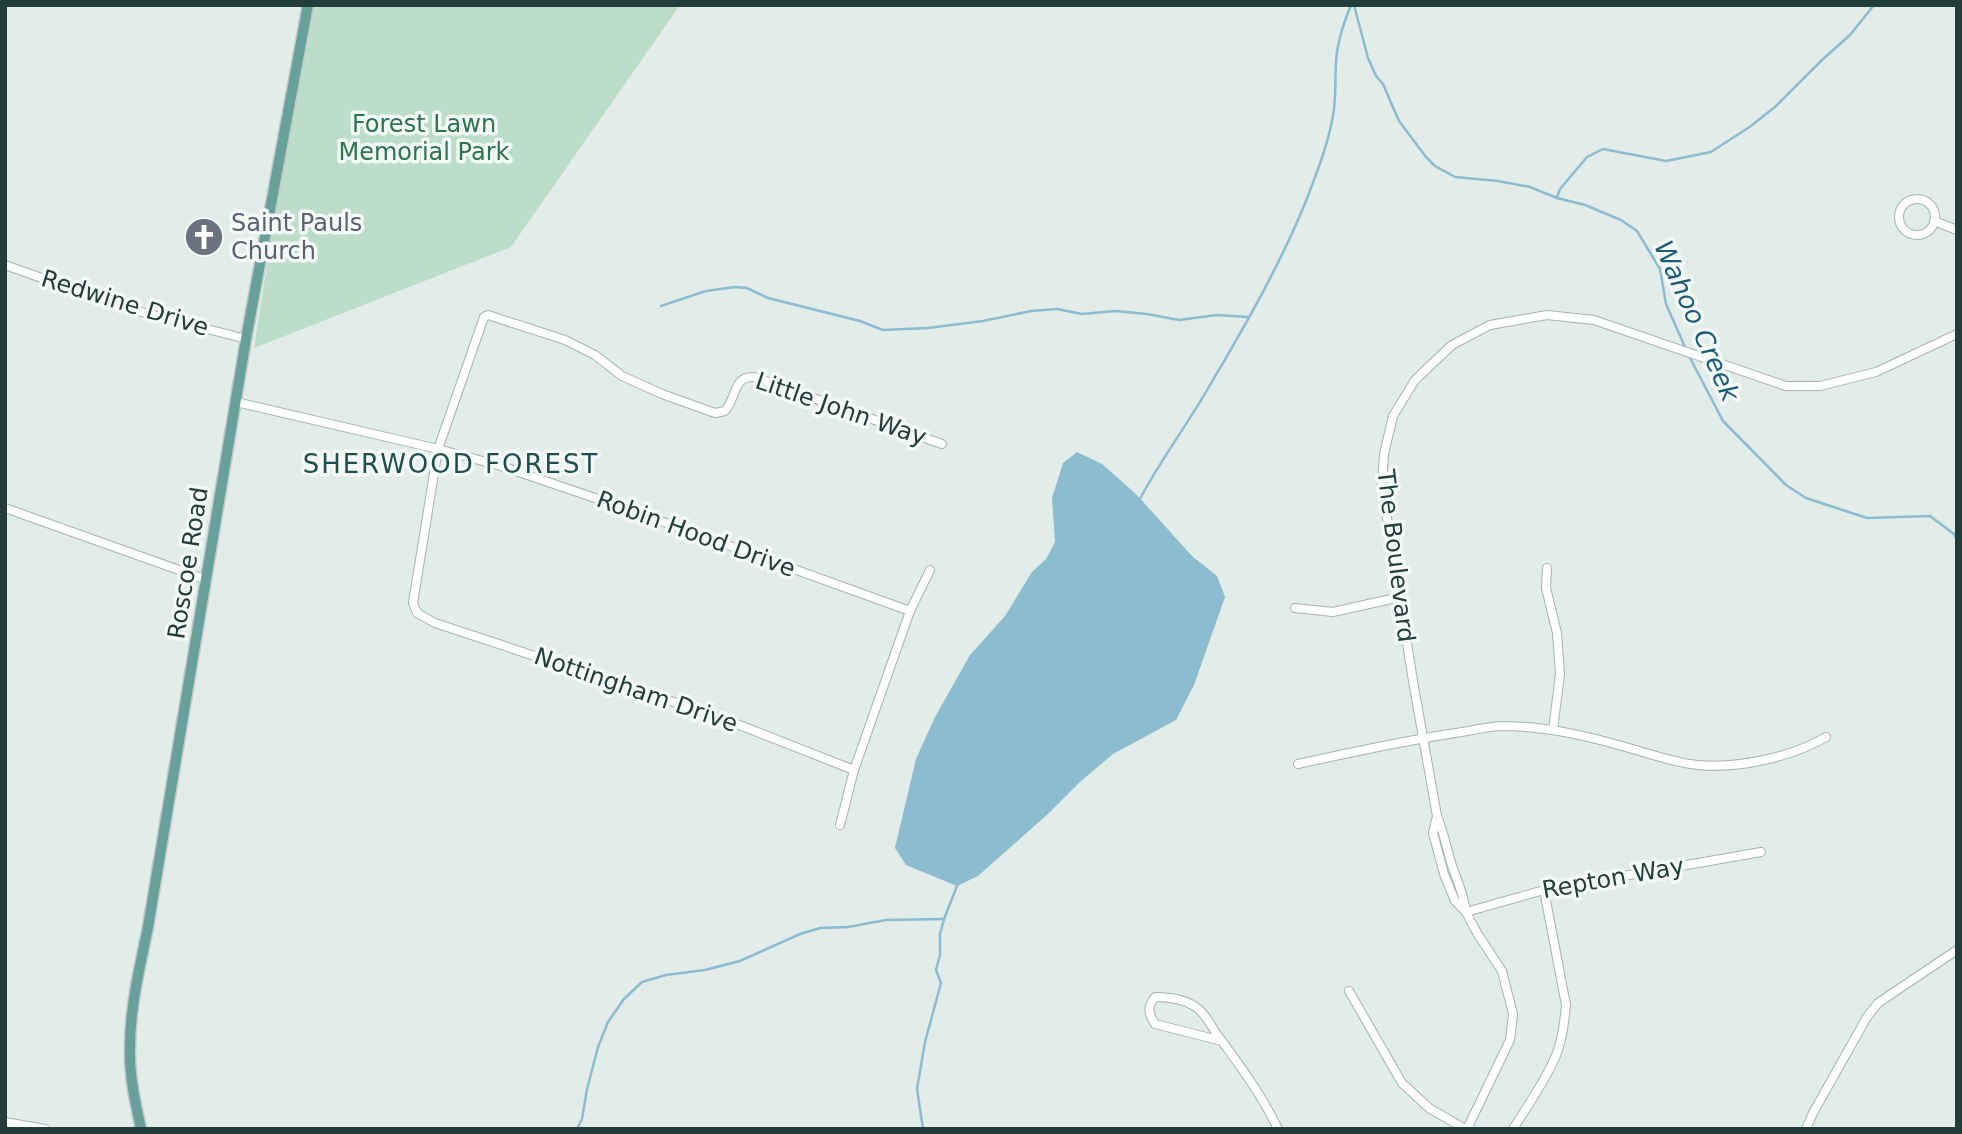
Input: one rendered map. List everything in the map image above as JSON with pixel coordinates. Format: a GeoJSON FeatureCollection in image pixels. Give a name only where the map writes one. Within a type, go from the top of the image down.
{"type":"FeatureCollection","features":[{"type":"Feature","properties":{"kind":"main road","name":"Roscoe Road"},"geometry":{"type":"LineString","coordinates":[[141,1129],[134,1096],[130,1048],[134,996],[148,927],[246,339],[308,5]]}},
{"type":"Feature","properties":{"kind":"street"},"geometry":{"type":"LineString","coordinates":[[1914,198],[1924,200],[1934,210],[1934,221],[1926,233],[1910,234],[1900,225],[1898,219],[1900,209],[1914,198]]}},
{"type":"Feature","properties":{"kind":"street"},"geometry":{"type":"LineString","coordinates":[[1934,221],[1957,230]]}},
{"type":"Feature","properties":{"kind":"street","name":"Redwine Drive"},"geometry":{"type":"LineString","coordinates":[[5,265],[126,307],[246,339]]}},
{"type":"Feature","properties":{"kind":"street","name":"Little John Way"},"geometry":{"type":"LineString","coordinates":[[438,449],[484,317],[488,315],[565,341],[594,355],[622,376],[672,398],[715,412],[725,411],[729,407],[740,380],[754,376],[943,444]]}},
{"type":"Feature","properties":{"kind":"street","name":"The Boulevard"},"geometry":{"type":"LineString","coordinates":[[1466,1129],[1510,1040],[1513,1014],[1503,971],[1466,912],[1464,898],[1437,816],[1399,597],[1382,486],[1384,453],[1393,416],[1415,380],[1452,345],[1490,325],[1547,315],[1594,320],[1786,386],[1820,386],[1876,372],[1957,334]]}},
{"type":"Feature","properties":{"kind":"street","name":"Robin Hood Drive"},"geometry":{"type":"LineString","coordinates":[[236,402],[501,466],[910,611]]}},
{"type":"Feature","properties":{"kind":"street","name":"Nottingham Drive"},"geometry":{"type":"LineString","coordinates":[[438,449],[413,603],[417,613],[435,623],[719,718],[854,769]]}},
{"type":"Feature","properties":{"kind":"street"},"geometry":{"type":"LineString","coordinates":[[5,508],[207,580]]}},
{"type":"Feature","properties":{"kind":"street"},"geometry":{"type":"LineString","coordinates":[[1547,568],[1546,588],[1557,633],[1560,674],[1553,730]]}},
{"type":"Feature","properties":{"kind":"street"},"geometry":{"type":"LineString","coordinates":[[840,825],[854,769],[910,611],[930,570]]}},
{"type":"Feature","properties":{"kind":"street"},"geometry":{"type":"LineString","coordinates":[[1295,608],[1333,612],[1399,597]]}},
{"type":"Feature","properties":{"kind":"street"},"geometry":{"type":"LineString","coordinates":[[1298,764],[1424,738],[1499,726],[1553,730],[1585,736],[1669,760],[1698,765],[1763,760],[1808,747],[1826,737]]}},
{"type":"Feature","properties":{"kind":"street","name":"Repton Way"},"geometry":{"type":"LineString","coordinates":[[1466,912],[1544,890],[1761,852]]}},
{"type":"Feature","properties":{"kind":"street"},"geometry":{"type":"LineString","coordinates":[[1513,1129],[1554,1060],[1562,1037],[1565,1014],[1566,1005],[1544,890]]}},
{"type":"Feature","properties":{"kind":"street"},"geometry":{"type":"LineString","coordinates":[[1807,1129],[1813,1113],[1860,1029],[1878,1003],[1957,950]]}},
{"type":"Feature","properties":{"kind":"street"},"geometry":{"type":"LineString","coordinates":[[1349,990],[1402,1083],[1429,1108],[1466,1129]]}},
{"type":"Feature","properties":{"kind":"street"},"geometry":{"type":"LineString","coordinates":[[1222,1041],[1155,1024],[1149,1014],[1149,1005],[1155,996],[1194,1005],[1201,1011],[1222,1041],[1269,1111],[1278,1129]]}},
{"type":"Feature","properties":{"kind":"street"},"geometry":{"type":"LineString","coordinates":[[5,1122],[45,1129]]}},
{"type":"Feature","properties":{"kind":"green space","name":"Forest Lawn Memorial Park"},"geometry":{"type":"Polygon","coordinates":[[[314,5],[680,5],[511,247],[254,348],[275,214],[314,5]]]}},
{"type":"Feature","properties":{"kind":"water"},"geometry":{"type":"Polygon","coordinates":[[[1077,452],[1102,464],[1136,494],[1192,556],[1217,576],[1225,597],[1194,685],[1176,720],[1113,754],[978,876],[957,886],[906,865],[895,848],[916,759],[935,717],[970,655],[1005,616],[1032,572],[1046,559],[1055,542],[1052,498],[1063,463],[1077,452]]]}},
{"type":"Feature","properties":{"kind":"waterway"},"geometry":{"type":"LineString","coordinates":[[1140,499],[1236,340],[1296,225],[1319,167],[1332,121],[1338,47],[1351,5]]}},
{"type":"Feature","properties":{"kind":"waterway","name":"Wahoo Creek"},"geometry":{"type":"LineString","coordinates":[[1354,5],[1368,58],[1376,76],[1383,84],[1399,121],[1426,157],[1435,166],[1455,177],[1530,187],[1585,205],[1621,220],[1637,231],[1660,269],[1666,304],[1685,347]]}},
{"type":"Feature","properties":{"kind":"waterway"},"geometry":{"type":"LineString","coordinates":[[1557,197],[1560,189],[1587,157],[1603,149],[1666,161],[1711,152],[1776,106],[1850,35],[1874,5]]}},
{"type":"Feature","properties":{"kind":"waterway"},"geometry":{"type":"LineString","coordinates":[[661,306],[706,291],[735,287],[747,288],[768,298],[860,321],[883,330],[928,328],[1057,309],[1082,314],[1115,311],[1179,320],[1217,315],[1248,317]]}},
{"type":"Feature","properties":{"kind":"waterway","name":"Wahoo Creek"},"geometry":{"type":"LineString","coordinates":[[1689,356],[1723,421],[1786,485],[1806,498],[1867,518],[1930,516],[1954,534],[1957,540]]}},
{"type":"Feature","properties":{"kind":"waterway"},"geometry":{"type":"LineString","coordinates":[[923,1129],[917,1089],[925,1042],[941,983],[936,970],[940,955],[940,934],[957,886]]}},
{"type":"Feature","properties":{"kind":"waterway"},"geometry":{"type":"LineString","coordinates":[[577,1129],[582,1119],[598,1047],[608,1022],[624,999],[642,982],[740,961],[820,928],[848,927],[886,920],[944,919]]}},
{"type":"Feature","properties":{"kind":"place","name":"Saint Pauls Church"},"geometry":{"type":"Point","coordinates":[204,237]}},
{"type":"Feature","properties":{"kind":"district","name":"SHERWOOD FOREST"},"geometry":{"type":"Point","coordinates":[451,464]}}]}
